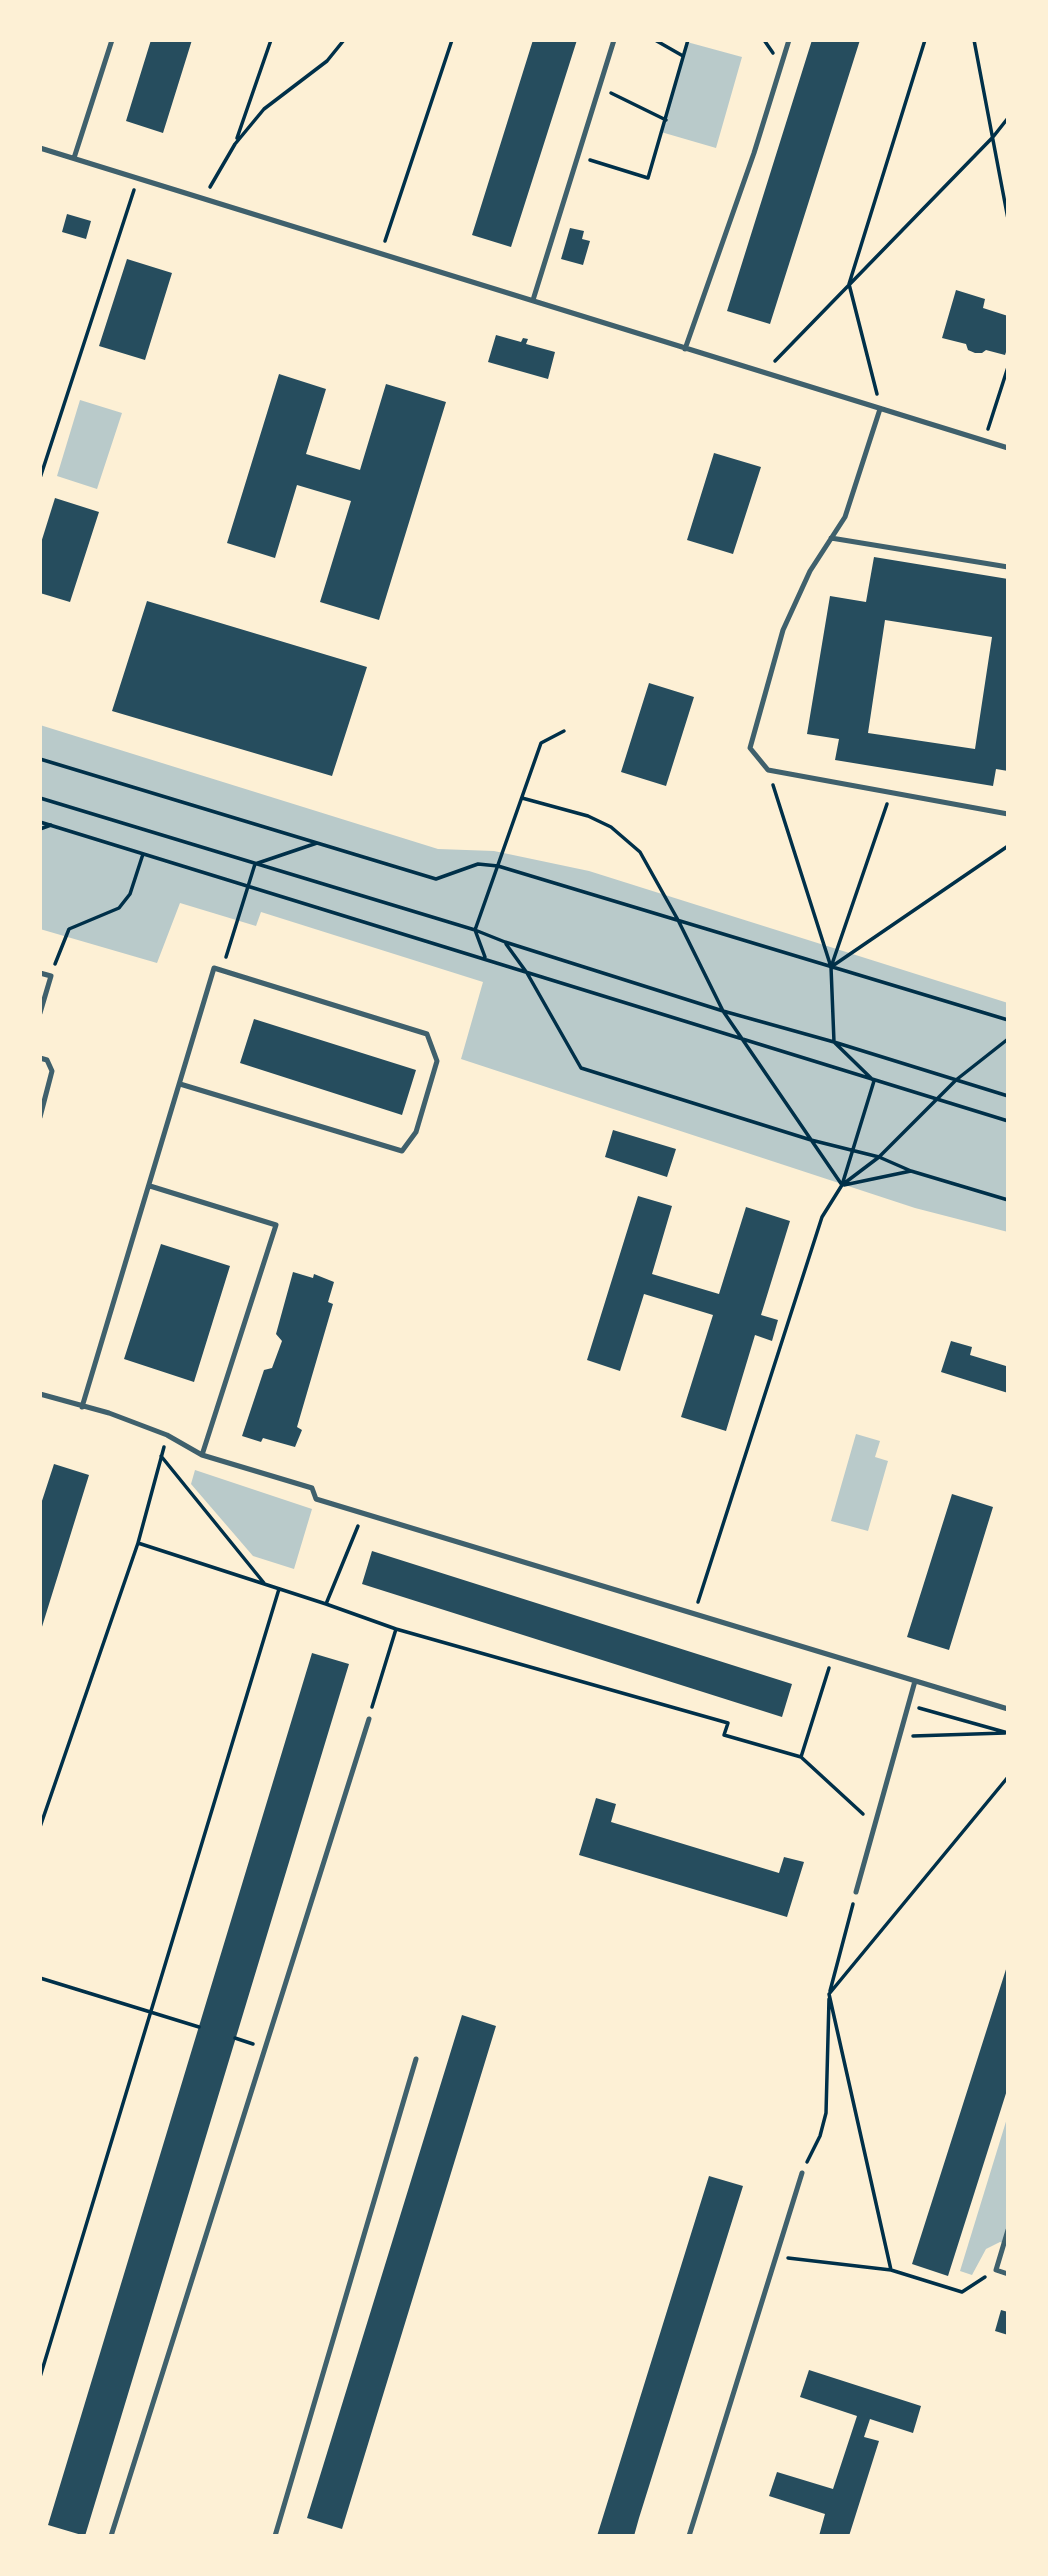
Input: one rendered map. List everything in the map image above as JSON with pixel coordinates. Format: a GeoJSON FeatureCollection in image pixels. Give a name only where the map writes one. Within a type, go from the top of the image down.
{"type":"FeatureCollection","features":[{"type":"Feature","properties":{"kind":"lane"},"geometry":{"type":"LineString","coordinates":[[74,158],[112,40]]}},
{"type":"Feature","properties":{"kind":"lane"},"geometry":{"type":"LineString","coordinates":[[533,300],[614,40]]}},
{"type":"Feature","properties":{"kind":"lane"},"geometry":{"type":"LineString","coordinates":[[685,348],[754,153],[789,40]]}},
{"type":"Feature","properties":{"kind":"lane"},"geometry":{"type":"LineString","coordinates":[[40,148],[1008,448]]}},
{"type":"Feature","properties":{"kind":"lane"},"geometry":{"type":"LineString","coordinates":[[880,408],[845,517],[810,571],[783,630],[750,748],[768,770],[1008,814]]}},
{"type":"Feature","properties":{"kind":"lane"},"geometry":{"type":"LineString","coordinates":[[831,538],[1008,567]]}},
{"type":"Feature","properties":{"kind":"lane"},"geometry":{"type":"LineString","coordinates":[[82,1407],[214,968],[427,1034],[437,1060],[416,1132],[402,1151],[180,1084]]}},
{"type":"Feature","properties":{"kind":"lane"},"geometry":{"type":"LineString","coordinates":[[40,973],[51,976],[40,1013]]}},
{"type":"Feature","properties":{"kind":"lane"},"geometry":{"type":"LineString","coordinates":[[40,1058],[47,1060],[52,1071],[40,1117]]}},
{"type":"Feature","properties":{"kind":"lane"},"geometry":{"type":"LineString","coordinates":[[150,1186],[276,1225],[202,1455]]}},
{"type":"Feature","properties":{"kind":"lane"},"geometry":{"type":"LineString","coordinates":[[40,1394],[109,1413],[167,1435],[202,1455],[312,1488],[316,1499],[1008,1709]]}},
{"type":"Feature","properties":{"kind":"lane"},"geometry":{"type":"LineString","coordinates":[[856,1892],[915,1681]]}},
{"type":"Feature","properties":{"kind":"lane"},"geometry":{"type":"LineString","coordinates":[[111,2536],[369,1719]]}},
{"type":"Feature","properties":{"kind":"lane"},"geometry":{"type":"LineString","coordinates":[[275,2536],[416,2059]]}},
{"type":"Feature","properties":{"kind":"lane"},"geometry":{"type":"LineString","coordinates":[[689,2536],[802,2173]]}},
{"type":"Feature","properties":{"kind":"lane"},"geometry":{"type":"LineString","coordinates":[[1008,2230],[996,2270],[1008,2274]]}},
{"type":"Feature","properties":{"kind":"path"},"geometry":{"type":"LineString","coordinates":[[235,144],[271,40]]}},
{"type":"Feature","properties":{"kind":"path"},"geometry":{"type":"LineString","coordinates":[[204,198],[235,144],[264,109],[327,61],[344,40]]}},
{"type":"Feature","properties":{"kind":"path"},"geometry":{"type":"LineString","coordinates":[[381,254],[452,40]]}},
{"type":"Feature","properties":{"kind":"path"},"geometry":{"type":"LineString","coordinates":[[655,40],[683,56]]}},
{"type":"Feature","properties":{"kind":"path"},"geometry":{"type":"LineString","coordinates":[[591,160],[648,178],[688,40]]}},
{"type":"Feature","properties":{"kind":"path"},"geometry":{"type":"LineString","coordinates":[[880,408],[849,284],[925,40]]}},
{"type":"Feature","properties":{"kind":"path"},"geometry":{"type":"LineString","coordinates":[[974,40],[1008,219]]}},
{"type":"Feature","properties":{"kind":"path"},"geometry":{"type":"LineString","coordinates":[[600,88],[666,120]]}},
{"type":"Feature","properties":{"kind":"path"},"geometry":{"type":"LineString","coordinates":[[764,373],[993,137],[1008,118]]}},
{"type":"Feature","properties":{"kind":"path"},"geometry":{"type":"LineString","coordinates":[[40,478],[137,178]]}},
{"type":"Feature","properties":{"kind":"path"},"geometry":{"type":"LineString","coordinates":[[985,441],[1008,367]]}},
{"type":"Feature","properties":{"kind":"path"},"geometry":{"type":"LineString","coordinates":[[486,958],[475,930],[541,743],[564,731]]}},
{"type":"Feature","properties":{"kind":"path"},"geometry":{"type":"LineString","coordinates":[[40,759],[436,879],[478,864],[498,866],[1008,1020]]}},
{"type":"Feature","properties":{"kind":"path"},"geometry":{"type":"LineString","coordinates":[[768,770],[831,967],[834,1042],[874,1081]]}},
{"type":"Feature","properties":{"kind":"path"},"geometry":{"type":"LineString","coordinates":[[831,967],[892,792]]}},
{"type":"Feature","properties":{"kind":"path"},"geometry":{"type":"LineString","coordinates":[[40,798],[475,930],[723,1011],[834,1042],[1008,1097]]}},
{"type":"Feature","properties":{"kind":"path"},"geometry":{"type":"LineString","coordinates":[[522,798],[587,816],[611,828],[625,838],[648,863],[723,1011],[842,1185]]}},
{"type":"Feature","properties":{"kind":"path"},"geometry":{"type":"LineString","coordinates":[[40,822],[1008,1121]]}},
{"type":"Feature","properties":{"kind":"path"},"geometry":{"type":"LineString","coordinates":[[40,829],[51,825]]}},
{"type":"Feature","properties":{"kind":"path"},"geometry":{"type":"LineString","coordinates":[[255,864],[317,843]]}},
{"type":"Feature","properties":{"kind":"path"},"geometry":{"type":"LineString","coordinates":[[831,967],[1008,846]]}},
{"type":"Feature","properties":{"kind":"path"},"geometry":{"type":"LineString","coordinates":[[51,976],[69,929],[119,908],[130,894],[143,854]]}},
{"type":"Feature","properties":{"kind":"path"},"geometry":{"type":"LineString","coordinates":[[214,968],[228,954],[255,864]]}},
{"type":"Feature","properties":{"kind":"path"},"geometry":{"type":"LineString","coordinates":[[505,942],[527,973],[581,1068],[811,1140],[879,1157],[911,1171],[1008,1200]]}},
{"type":"Feature","properties":{"kind":"path"},"geometry":{"type":"LineString","coordinates":[[842,1185],[879,1157],[956,1080],[1008,1040]]}},
{"type":"Feature","properties":{"kind":"path"},"geometry":{"type":"LineString","coordinates":[[695,1614],[822,1217],[842,1185],[874,1081]]}},
{"type":"Feature","properties":{"kind":"path"},"geometry":{"type":"LineString","coordinates":[[842,1185],[911,1171]]}},
{"type":"Feature","properties":{"kind":"path"},"geometry":{"type":"LineString","coordinates":[[40,1827],[138,1543],[167,1435]]}},
{"type":"Feature","properties":{"kind":"path"},"geometry":{"type":"LineString","coordinates":[[161,1456],[265,1585]]}},
{"type":"Feature","properties":{"kind":"path"},"geometry":{"type":"LineString","coordinates":[[326,1604],[363,1514]]}},
{"type":"Feature","properties":{"kind":"path"},"geometry":{"type":"LineString","coordinates":[[138,1543],[396,1629],[729,1723],[724,1735],[801,1758],[875,1825]]}},
{"type":"Feature","properties":{"kind":"path"},"geometry":{"type":"LineString","coordinates":[[40,2377],[279,1589]]}},
{"type":"Feature","properties":{"kind":"path"},"geometry":{"type":"LineString","coordinates":[[369,1719],[396,1629]]}},
{"type":"Feature","properties":{"kind":"path"},"geometry":{"type":"LineString","coordinates":[[801,1758],[832,1656]]}},
{"type":"Feature","properties":{"kind":"path"},"geometry":{"type":"LineString","coordinates":[[908,1705],[1006,1733]]}},
{"type":"Feature","properties":{"kind":"path"},"geometry":{"type":"LineString","coordinates":[[899,1737],[1006,1733]]}},
{"type":"Feature","properties":{"kind":"path"},"geometry":{"type":"LineString","coordinates":[[829,1994],[1008,1777]]}},
{"type":"Feature","properties":{"kind":"path"},"geometry":{"type":"LineString","coordinates":[[802,2173],[820,2136],[826,2113],[829,1994],[856,1892]]}},
{"type":"Feature","properties":{"kind":"path"},"geometry":{"type":"LineString","coordinates":[[40,1978],[199,2027]]}},
{"type":"Feature","properties":{"kind":"path"},"geometry":{"type":"LineString","coordinates":[[829,1994],[891,2270]]}},
{"type":"Feature","properties":{"kind":"path"},"geometry":{"type":"LineString","coordinates":[[235,2038],[265,2048]]}},
{"type":"Feature","properties":{"kind":"path"},"geometry":{"type":"LineString","coordinates":[[776,2256],[891,2270],[962,2292],[996,2270]]}},
{"type":"Feature","properties":{"kind":"shaded area"},"geometry":{"type":"Polygon","coordinates":[[[687,42],[742,57],[716,148],[661,132],[687,42]]]}},
{"type":"Feature","properties":{"kind":"shaded area"},"geometry":{"type":"Polygon","coordinates":[[[80,400],[122,413],[97,489],[57,476],[80,400]]]}},
{"type":"Feature","properties":{"kind":"shaded area"},"geometry":{"type":"Polygon","coordinates":[[[40,725],[438,849],[494,851],[589,871],[1008,1003],[1008,1232],[915,1208],[461,1059],[483,982],[261,912],[256,926],[180,903],[157,963],[40,929],[40,725]]]}},
{"type":"Feature","properties":{"kind":"shaded area"},"geometry":{"type":"Polygon","coordinates":[[[856,1434],[880,1441],[875,1457],[888,1461],[868,1531],[831,1521],[856,1434]]]}},
{"type":"Feature","properties":{"kind":"shaded area"},"geometry":{"type":"Polygon","coordinates":[[[195,1470],[312,1509],[294,1569],[253,1556],[191,1484],[195,1470]]]}},
{"type":"Feature","properties":{"kind":"shaded area"},"geometry":{"type":"Polygon","coordinates":[[[1008,2115],[1008,2244],[1000,2242],[986,2249],[972,2275],[960,2271],[1008,2115]]]}},
{"type":"Feature","properties":{"kind":"building"},"geometry":{"type":"Polygon","coordinates":[[[151,40],[192,40],[163,133],[126,121],[151,40]]]}},
{"type":"Feature","properties":{"kind":"building"},"geometry":{"type":"Polygon","coordinates":[[[533,40],[577,40],[511,247],[472,235],[533,40]]]}},
{"type":"Feature","properties":{"kind":"building"},"geometry":{"type":"Polygon","coordinates":[[[812,40],[860,40],[770,324],[727,311],[812,40]]]}},
{"type":"Feature","properties":{"kind":"building"},"geometry":{"type":"Polygon","coordinates":[[[67,214],[91,221],[86,239],[62,232],[67,214]]]}},
{"type":"Feature","properties":{"kind":"building"},"geometry":{"type":"Polygon","coordinates":[[[570,228],[584,231],[582,239],[590,241],[583,265],[561,259],[570,228]]]}},
{"type":"Feature","properties":{"kind":"building"},"geometry":{"type":"Polygon","coordinates":[[[127,259],[172,273],[145,360],[99,346],[127,259]]]}},
{"type":"Feature","properties":{"kind":"building"},"geometry":{"type":"Polygon","coordinates":[[[956,290],[985,299],[983,308],[1008,316],[1008,346],[1005,355],[986,350],[975,353],[968,350],[966,344],[942,338],[956,290]]]}},
{"type":"Feature","properties":{"kind":"building"},"geometry":{"type":"Polygon","coordinates":[[[496,335],[521,342],[523,338],[528,339],[526,344],[555,352],[548,379],[488,362],[496,335]]]}},
{"type":"Feature","properties":{"kind":"building"},"geometry":{"type":"Polygon","coordinates":[[[279,374],[326,389],[306,454],[360,470],[386,384],[446,402],[379,620],[320,602],[351,501],[297,485],[275,558],[227,543],[279,374]]]}},
{"type":"Feature","properties":{"kind":"building"},"geometry":{"type":"Polygon","coordinates":[[[714,453],[761,467],[733,554],[687,540],[714,453]]]}},
{"type":"Feature","properties":{"kind":"building"},"geometry":{"type":"Polygon","coordinates":[[[55,498],[99,512],[70,602],[40,593],[40,546],[55,498]]]}},
{"type":"Feature","properties":{"kind":"building"},"geometry":{"type":"Polygon","coordinates":[[[874,557],[1008,579],[1008,771],[996,769],[993,786],[835,760],[839,739],[807,734],[830,596],[866,602],[874,557]],[[885,620],[868,733],[975,749],[992,637],[885,620]]]}},
{"type":"Feature","properties":{"kind":"building"},"geometry":{"type":"Polygon","coordinates":[[[147,601],[367,667],[332,776],[112,711],[147,601]]]}},
{"type":"Feature","properties":{"kind":"building"},"geometry":{"type":"Polygon","coordinates":[[[649,683],[694,697],[666,786],[621,772],[649,683]]]}},
{"type":"Feature","properties":{"kind":"building"},"geometry":{"type":"Polygon","coordinates":[[[254,1019],[416,1070],[402,1115],[240,1063],[254,1019]]]}},
{"type":"Feature","properties":{"kind":"building"},"geometry":{"type":"Polygon","coordinates":[[[613,1130],[676,1149],[667,1177],[605,1157],[613,1130]]]}},
{"type":"Feature","properties":{"kind":"building"},"geometry":{"type":"Polygon","coordinates":[[[638,1196],[672,1206],[652,1274],[719,1294],[746,1207],[790,1221],[761,1315],[778,1320],[772,1341],[755,1335],[726,1431],[681,1417],[713,1315],[644,1294],[620,1371],[587,1360],[638,1196]]]}},
{"type":"Feature","properties":{"kind":"building"},"geometry":{"type":"Polygon","coordinates":[[[161,1244],[230,1266],[194,1382],[124,1359],[161,1244]]]}},
{"type":"Feature","properties":{"kind":"building"},"geometry":{"type":"Polygon","coordinates":[[[293,1272],[313,1278],[314,1274],[334,1282],[328,1302],[333,1304],[297,1427],[302,1430],[295,1447],[263,1438],[261,1442],[242,1436],[264,1370],[272,1368],[282,1341],[276,1334],[293,1272]]]}},
{"type":"Feature","properties":{"kind":"building"},"geometry":{"type":"Polygon","coordinates":[[[951,1341],[972,1347],[970,1355],[1006,1366],[1008,1361],[1008,1393],[941,1372],[951,1341]]]}},
{"type":"Feature","properties":{"kind":"building"},"geometry":{"type":"Polygon","coordinates":[[[54,1464],[89,1475],[41,1630],[40,1507],[54,1464]]]}},
{"type":"Feature","properties":{"kind":"building"},"geometry":{"type":"Polygon","coordinates":[[[952,1494],[993,1507],[949,1650],[907,1637],[952,1494]]]}},
{"type":"Feature","properties":{"kind":"building"},"geometry":{"type":"Polygon","coordinates":[[[372,1551],[792,1684],[782,1717],[362,1584],[372,1551]]]}},
{"type":"Feature","properties":{"kind":"building"},"geometry":{"type":"Polygon","coordinates":[[[312,1653],[349,1664],[85,2536],[48,2525],[312,1653]]]}},
{"type":"Feature","properties":{"kind":"building"},"geometry":{"type":"Polygon","coordinates":[[[596,1798],[616,1804],[611,1822],[779,1873],[784,1857],[804,1862],[787,1917],[579,1855],[596,1798]]]}},
{"type":"Feature","properties":{"kind":"building"},"geometry":{"type":"Polygon","coordinates":[[[1008,1963],[1008,2087],[948,2276],[912,2264],[1008,1963]]]}},
{"type":"Feature","properties":{"kind":"building"},"geometry":{"type":"Polygon","coordinates":[[[462,2015],[496,2026],[342,2529],[307,2518],[462,2015]]]}},
{"type":"Feature","properties":{"kind":"building"},"geometry":{"type":"Polygon","coordinates":[[[709,2176],[743,2186],[634,2536],[597,2536],[709,2176]]]}},
{"type":"Feature","properties":{"kind":"building"},"geometry":{"type":"Polygon","coordinates":[[[1001,2310],[1008,2312],[1008,2335],[995,2331],[1001,2310]]]}},
{"type":"Feature","properties":{"kind":"building"},"geometry":{"type":"Polygon","coordinates":[[[809,2370],[921,2406],[913,2433],[870,2419],[864,2437],[879,2441],[849,2536],[819,2536],[825,2514],[769,2496],[777,2472],[833,2489],[857,2416],[800,2397],[809,2370]]]}}]}
